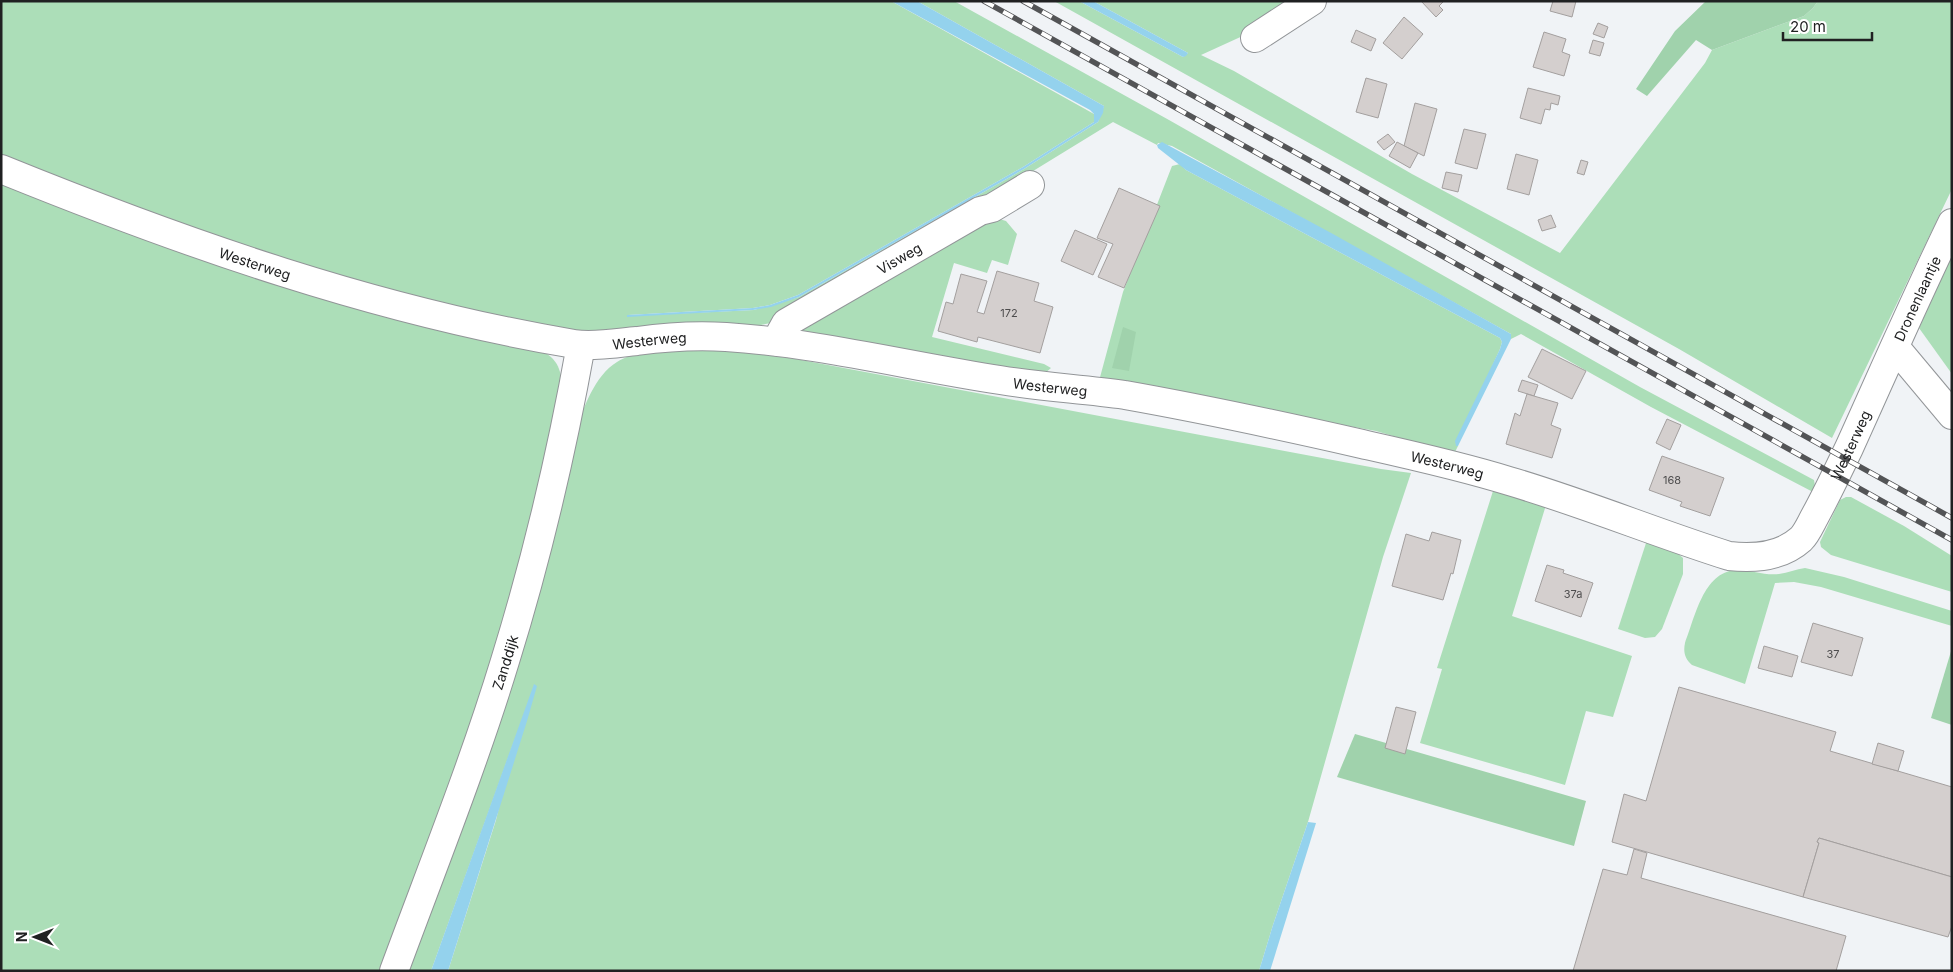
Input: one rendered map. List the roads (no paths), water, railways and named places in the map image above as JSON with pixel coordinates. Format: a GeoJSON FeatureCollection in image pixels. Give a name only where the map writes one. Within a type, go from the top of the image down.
{"type":"FeatureCollection","features":[{"type":"Feature","properties":{"kind":"street"},"geometry":{"type":"LineString","coordinates":[[1255,38],[1312,1]]}},
{"type":"Feature","properties":{"kind":"street","name":"Westerweg"},"geometry":{"type":"LineString","coordinates":[[1,169],[55,191],[225,253],[335,289],[450,319],[581,345],[676,336],[720,336],[779,342],[1003,380],[1121,395],[1303,430],[1446,463],[1511,481],[1715,552],[1746,558],[1763,557],[1789,548],[1802,537],[1836,476],[1895,347]]}},
{"type":"Feature","properties":{"kind":"street","name":"Visweg"},"geometry":{"type":"LineString","coordinates":[[779,342],[781,332],[786,323],[980,211],[992,208],[1030,185]]}},
{"type":"Feature","properties":{"kind":"street","name":"Dronenlaantje"},"geometry":{"type":"LineString","coordinates":[[1895,347],[1918,292],[1952,223]]}},
{"type":"Feature","properties":{"kind":"street","name":"Zanddijk"},"geometry":{"type":"LineString","coordinates":[[394,971],[479,739],[505,662],[527,585],[568,418],[581,345]]}},
{"type":"Feature","properties":{"kind":"street"},"geometry":{"type":"LineString","coordinates":[[1895,347],[1952,415]]}},
{"type":"Feature","properties":{"kind":"water"},"geometry":{"type":"Polygon","coordinates":[[[891,1],[917,1],[1104,106],[1103,113],[1098,122],[1024,169],[799,297],[771,307],[753,310],[627,317],[627,315],[753,308],[770,305],[798,295],[1023,167],[1094,122],[1094,114],[1090,110],[891,1]]]}},
{"type":"Feature","properties":{"kind":"water"},"geometry":{"type":"Polygon","coordinates":[[[1079,1],[1093,1],[1188,53],[1183,57],[1079,1]]]}},
{"type":"Feature","properties":{"kind":"water"},"geometry":{"type":"Polygon","coordinates":[[[1162,142],[1333,234],[1511,334],[1511,339],[1458,446],[1456,446],[1455,441],[1500,349],[1502,342],[1500,338],[1186,170],[1158,148],[1157,145],[1162,142]]]}},
{"type":"Feature","properties":{"kind":"water"},"geometry":{"type":"Polygon","coordinates":[[[534,684],[537,686],[527,721],[448,971],[431,971],[534,684]]]}},
{"type":"Feature","properties":{"kind":"water"},"geometry":{"type":"Polygon","coordinates":[[[1308,822],[1316,823],[1270,971],[1259,971],[1273,925],[1308,822]]]}},
{"type":"Feature","properties":{"kind":"railway"},"geometry":{"type":"LineString","coordinates":[[984,1],[1952,540]]}},
{"type":"Feature","properties":{"kind":"railway"},"geometry":{"type":"LineString","coordinates":[[1023,1],[1952,518]]}}]}
